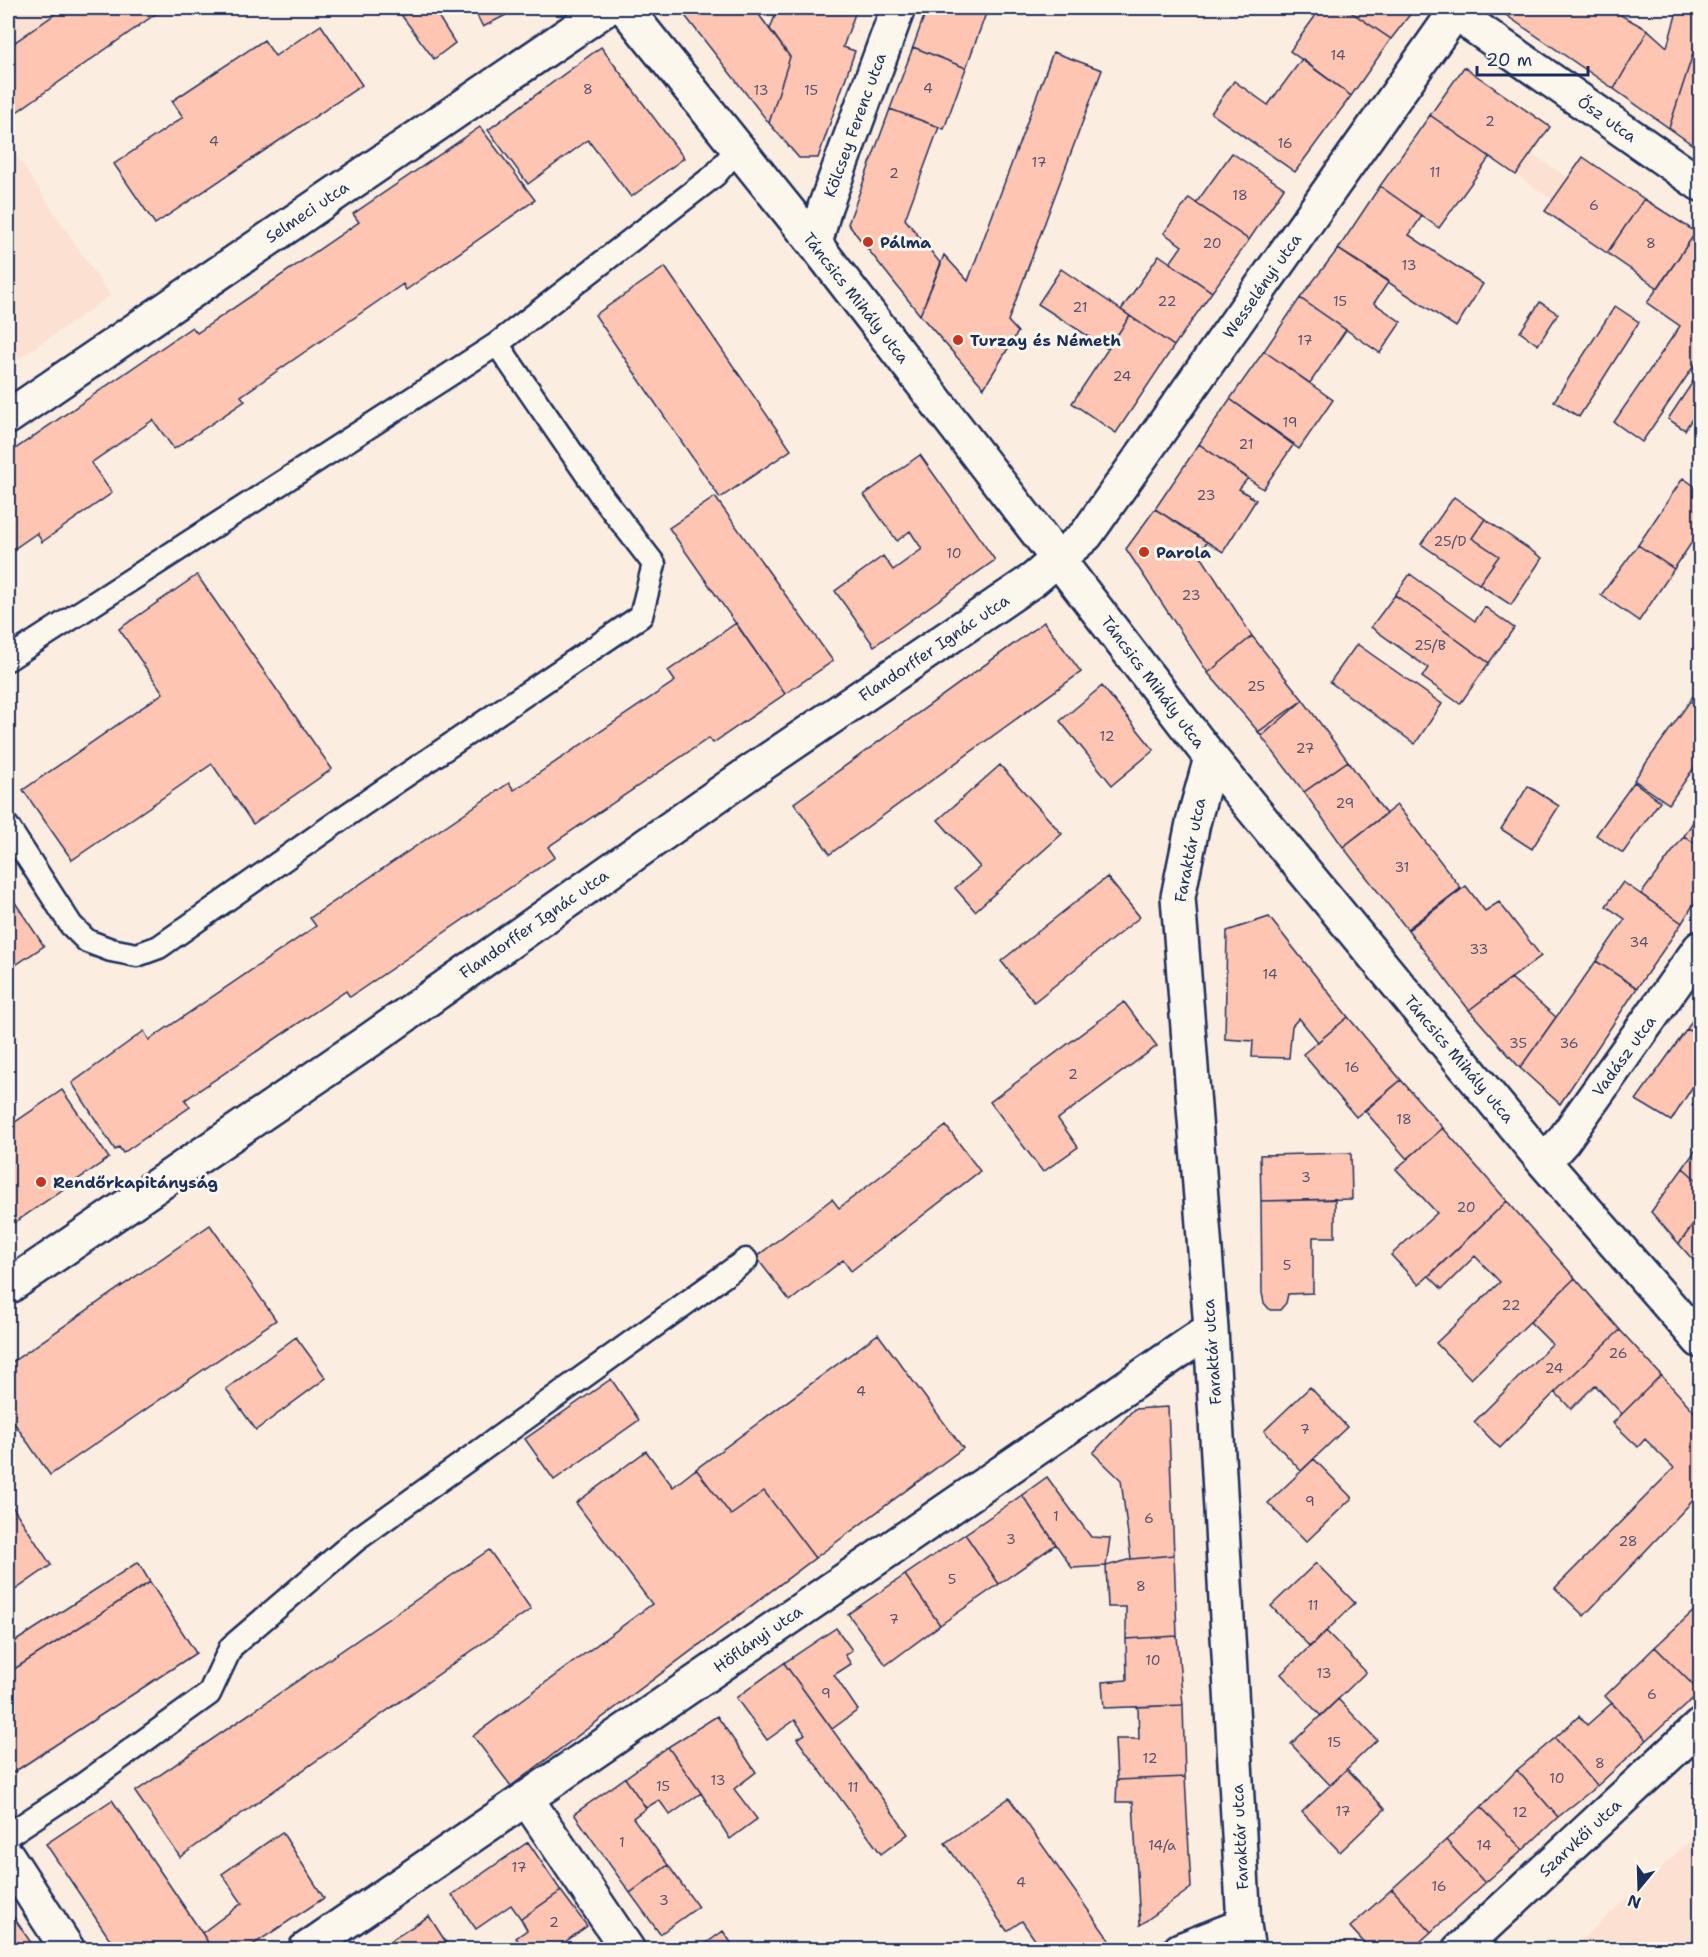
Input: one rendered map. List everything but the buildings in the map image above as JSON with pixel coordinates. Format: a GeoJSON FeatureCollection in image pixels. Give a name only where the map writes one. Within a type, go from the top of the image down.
{"type":"FeatureCollection","features":[{"type":"Feature","properties":{"kind":"street","name":"Selmeci utca"},"geometry":{"type":"LineString","coordinates":[[8,417],[607,8]]}},
{"type":"Feature","properties":{"kind":"street","name":"Táncsics Mihály utca"},"geometry":{"type":"LineString","coordinates":[[626,8],[815,244],[1211,758],[1544,1162],[1701,1341]]}},
{"type":"Feature","properties":{"kind":"street","name":"Kölcsey Ferenc utca"},"geometry":{"type":"LineString","coordinates":[[815,244],[825,207],[898,8]]}},
{"type":"Feature","properties":{"kind":"street","name":"Ősz utca"},"geometry":{"type":"LineString","coordinates":[[1458,9],[1475,27],[1701,184]]}},
{"type":"Feature","properties":{"kind":"street","name":"Wesselényi utca"},"geometry":{"type":"LineString","coordinates":[[1059,559],[1086,535],[1458,9]]}},
{"type":"Feature","properties":{"kind":"street","name":"Flandorffer Ignác utca"},"geometry":{"type":"LineString","coordinates":[[8,1287],[370,1040],[749,773],[1033,580],[1059,559]]}},
{"type":"Feature","properties":{"kind":"street","name":"Faraktár utca"},"geometry":{"type":"LineString","coordinates":[[1211,758],[1193,823],[1178,897],[1211,1329],[1246,1937]]}},
{"type":"Feature","properties":{"kind":"street","name":"Vadász utca"},"geometry":{"type":"LineString","coordinates":[[1544,1162],[1563,1141],[1701,948]]}},
{"type":"Feature","properties":{"kind":"street","name":"Höflányi utca"},"geometry":{"type":"LineString","coordinates":[[305,1950],[1211,1329]]}},
{"type":"Feature","properties":{"kind":"street","name":"Szarvkői utca"},"geometry":{"type":"LineString","coordinates":[[1459,1950],[1701,1726]]}},
{"type":"Feature","properties":{"kind":"street"},"geometry":{"type":"LineString","coordinates":[[526,1798],[628,1950]]}},
{"type":"Feature","properties":{"kind":"street"},"geometry":{"type":"LineString","coordinates":[[8,1857],[69,1950]]}},
{"type":"Feature","properties":{"kind":"street"},"geometry":{"type":"LineString","coordinates":[[1180,1950],[1246,1937]]}},
{"type":"Feature","properties":{"kind":"lane"},"geometry":{"type":"LineString","coordinates":[[8,659],[497,344],[716,176],[738,148]]}},
{"type":"Feature","properties":{"kind":"lane"},"geometry":{"type":"LineString","coordinates":[[8,827],[71,925],[87,941],[111,950],[137,955],[159,947],[350,813],[641,616],[654,564],[603,498],[497,344]]}},
{"type":"Feature","properties":{"kind":"lane"},"geometry":{"type":"LineString","coordinates":[[8,1835],[73,1792],[209,1694],[231,1647],[356,1540],[746,1260]]}},
{"type":"Feature","properties":{"kind":"shaded area"},"geometry":{"type":"Polygon","coordinates":[[[8,8],[64,8],[8,47],[8,8]]]}},
{"type":"Feature","properties":{"kind":"shaded area"},"geometry":{"type":"Polygon","coordinates":[[[8,143],[110,296],[8,366],[8,143]]]}},
{"type":"Feature","properties":{"kind":"shaded area"},"geometry":{"type":"Polygon","coordinates":[[[1531,153],[1568,178],[1553,200],[1516,175],[1531,153]]]}},
{"type":"Feature","properties":{"kind":"shaded area"},"geometry":{"type":"Polygon","coordinates":[[[1700,1832],[1700,1949],[1571,1949],[1700,1832]]]}},
{"type":"Feature","properties":{"kind":"place","name":"Pálma"},"geometry":{"type":"Point","coordinates":[868,242]}},
{"type":"Feature","properties":{"kind":"place","name":"Turzay és Németh"},"geometry":{"type":"Point","coordinates":[958,340]}},
{"type":"Feature","properties":{"kind":"place","name":"Parola"},"geometry":{"type":"Point","coordinates":[1144,552]}},
{"type":"Feature","properties":{"kind":"place","name":"Rendőrkapitányság"},"geometry":{"type":"Point","coordinates":[41,1182]}}]}
